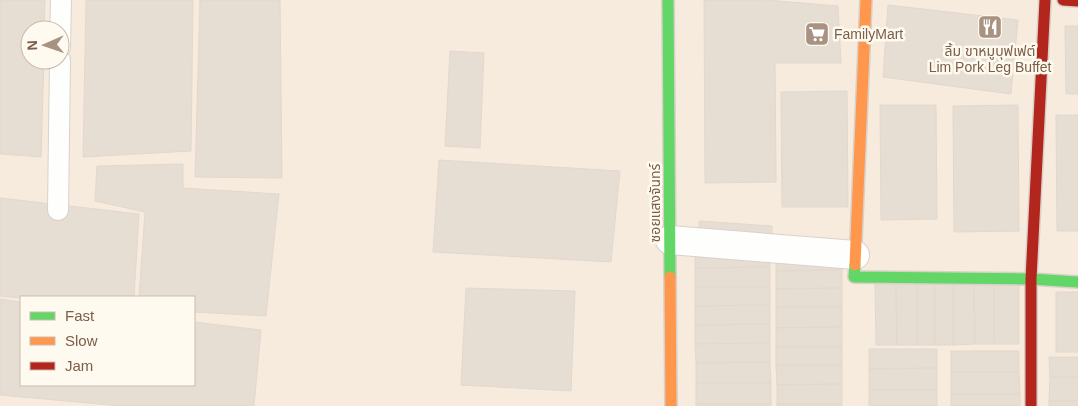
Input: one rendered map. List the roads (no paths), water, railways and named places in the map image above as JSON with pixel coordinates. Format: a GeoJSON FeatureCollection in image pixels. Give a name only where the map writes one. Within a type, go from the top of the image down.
{"type":"FeatureCollection","features":[{"type":"Feature","properties":{"kind":"street","name":"ซอยแสงจันทร์"},"geometry":{"type":"LineString","coordinates":[[668,0],[671,406]]}},
{"type":"Feature","properties":{"kind":"street"},"geometry":{"type":"LineString","coordinates":[[866,0],[854,277],[1031,279],[1078,282]]}},
{"type":"Feature","properties":{"kind":"street"},"geometry":{"type":"LineString","coordinates":[[1031,406],[1031,279],[1045,0]]}},
{"type":"Feature","properties":{"kind":"street"},"geometry":{"type":"LineString","coordinates":[[1063,0],[1078,1]]}},
{"type":"Feature","properties":{"kind":"street"},"geometry":{"type":"LineString","coordinates":[[670,240],[855,255]]}},
{"type":"Feature","properties":{"kind":"lane"},"geometry":{"type":"LineString","coordinates":[[61,0],[61,20]]}},
{"type":"Feature","properties":{"kind":"lane"},"geometry":{"type":"LineString","coordinates":[[58,210],[60,70]]}},
{"type":"Feature","properties":{"kind":"place","name":"ลิ้ม ขาหมูบุฟเฟต์ Lim Pork Leg Buffet"},"geometry":{"type":"Point","coordinates":[990,27]}},
{"type":"Feature","properties":{"kind":"place","name":"FamilyMart"},"geometry":{"type":"Point","coordinates":[817,34]}}]}
